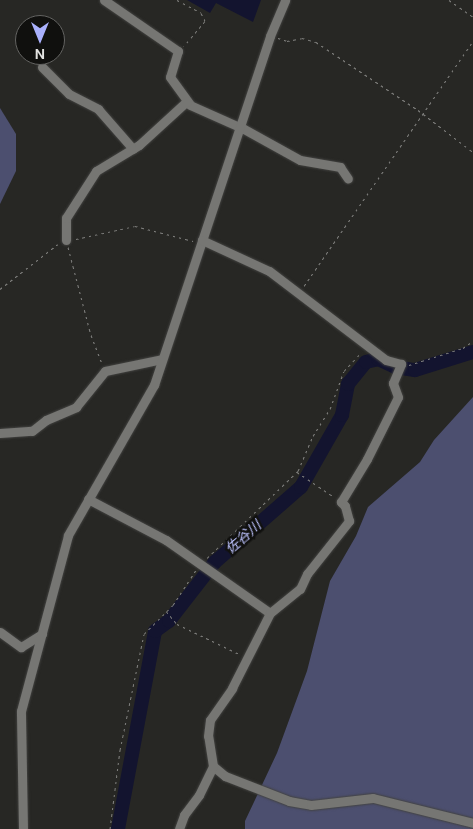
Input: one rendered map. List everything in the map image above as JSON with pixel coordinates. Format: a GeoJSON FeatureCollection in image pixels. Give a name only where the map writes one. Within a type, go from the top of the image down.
{"type":"FeatureCollection","features":[{"type":"Feature","properties":{"kind":"street"},"geometry":{"type":"LineString","coordinates":[[104,0],[178,51],[170,77],[187,101],[300,160],[340,167],[348,179]]}},
{"type":"Feature","properties":{"kind":"street"},"geometry":{"type":"LineString","coordinates":[[23,829],[21,711],[68,534],[154,385],[270,36],[285,0]]}},
{"type":"Feature","properties":{"kind":"street"},"geometry":{"type":"LineString","coordinates":[[42,67],[69,94],[98,109],[133,149]]}},
{"type":"Feature","properties":{"kind":"street"},"geometry":{"type":"LineString","coordinates":[[66,240],[66,218],[82,189],[96,172],[133,149],[187,101]]}},
{"type":"Feature","properties":{"kind":"street"},"geometry":{"type":"LineString","coordinates":[[179,829],[184,814],[199,795],[213,766],[208,736],[210,720],[250,655],[270,613],[300,589],[307,574],[349,521],[345,506],[341,502],[367,459],[398,398],[393,383],[401,364],[386,360],[300,293],[269,272],[202,242]]}},
{"type":"Feature","properties":{"kind":"street"},"geometry":{"type":"LineString","coordinates":[[0,433],[32,431],[46,420],[76,407],[105,371],[162,359]]}},
{"type":"Feature","properties":{"kind":"street"},"geometry":{"type":"LineString","coordinates":[[88,499],[166,540],[270,613]]}},
{"type":"Feature","properties":{"kind":"street"},"geometry":{"type":"LineString","coordinates":[[0,632],[21,647],[42,634]]}},
{"type":"Feature","properties":{"kind":"street"},"geometry":{"type":"LineString","coordinates":[[213,766],[226,776],[289,801],[311,805],[374,798],[473,823]]}},
{"type":"Feature","properties":{"kind":"path"},"geometry":{"type":"LineString","coordinates":[[177,0],[201,13],[205,21],[178,51]]}},
{"type":"Feature","properties":{"kind":"path"},"geometry":{"type":"LineString","coordinates":[[448,0],[473,17]]}},
{"type":"Feature","properties":{"kind":"path"},"geometry":{"type":"LineString","coordinates":[[270,36],[287,41],[302,38],[316,42],[473,152]]}},
{"type":"Feature","properties":{"kind":"path"},"geometry":{"type":"LineString","coordinates":[[300,293],[473,41]]}},
{"type":"Feature","properties":{"kind":"path"},"geometry":{"type":"LineString","coordinates":[[0,290],[66,240],[135,226],[202,242]]}},
{"type":"Feature","properties":{"kind":"path"},"geometry":{"type":"LineString","coordinates":[[66,240],[91,335],[105,371]]}},
{"type":"Feature","properties":{"kind":"path"},"geometry":{"type":"LineString","coordinates":[[401,364],[407,366],[433,358],[473,341]]}},
{"type":"Feature","properties":{"kind":"path"},"geometry":{"type":"LineString","coordinates":[[297,472],[341,502]]}},
{"type":"Feature","properties":{"kind":"path"},"geometry":{"type":"LineString","coordinates":[[166,610],[177,624],[196,635],[240,655],[250,655]]}},
{"type":"Feature","properties":{"kind":"shaded area"},"geometry":{"type":"Polygon","coordinates":[[[187,0],[261,0],[253,22],[216,3],[210,13],[187,0]]]}},
{"type":"Feature","properties":{"kind":"shaded area"},"geometry":{"type":"Polygon","coordinates":[[[0,108],[16,134],[16,171],[0,204],[0,108]]]}},
{"type":"Feature","properties":{"kind":"shaded area"},"geometry":{"type":"Polygon","coordinates":[[[473,397],[473,829],[245,829],[245,821],[277,753],[307,671],[330,581],[356,536],[368,507],[420,462],[434,440],[473,397]]]}},
{"type":"Feature","properties":{"kind":"waterway","name":"佐谷川"},"geometry":{"type":"LineString","coordinates":[[118,829],[155,631],[169,621],[215,562],[301,487],[342,415],[348,384],[366,362],[378,359],[395,367],[415,370],[473,352]]}}]}
